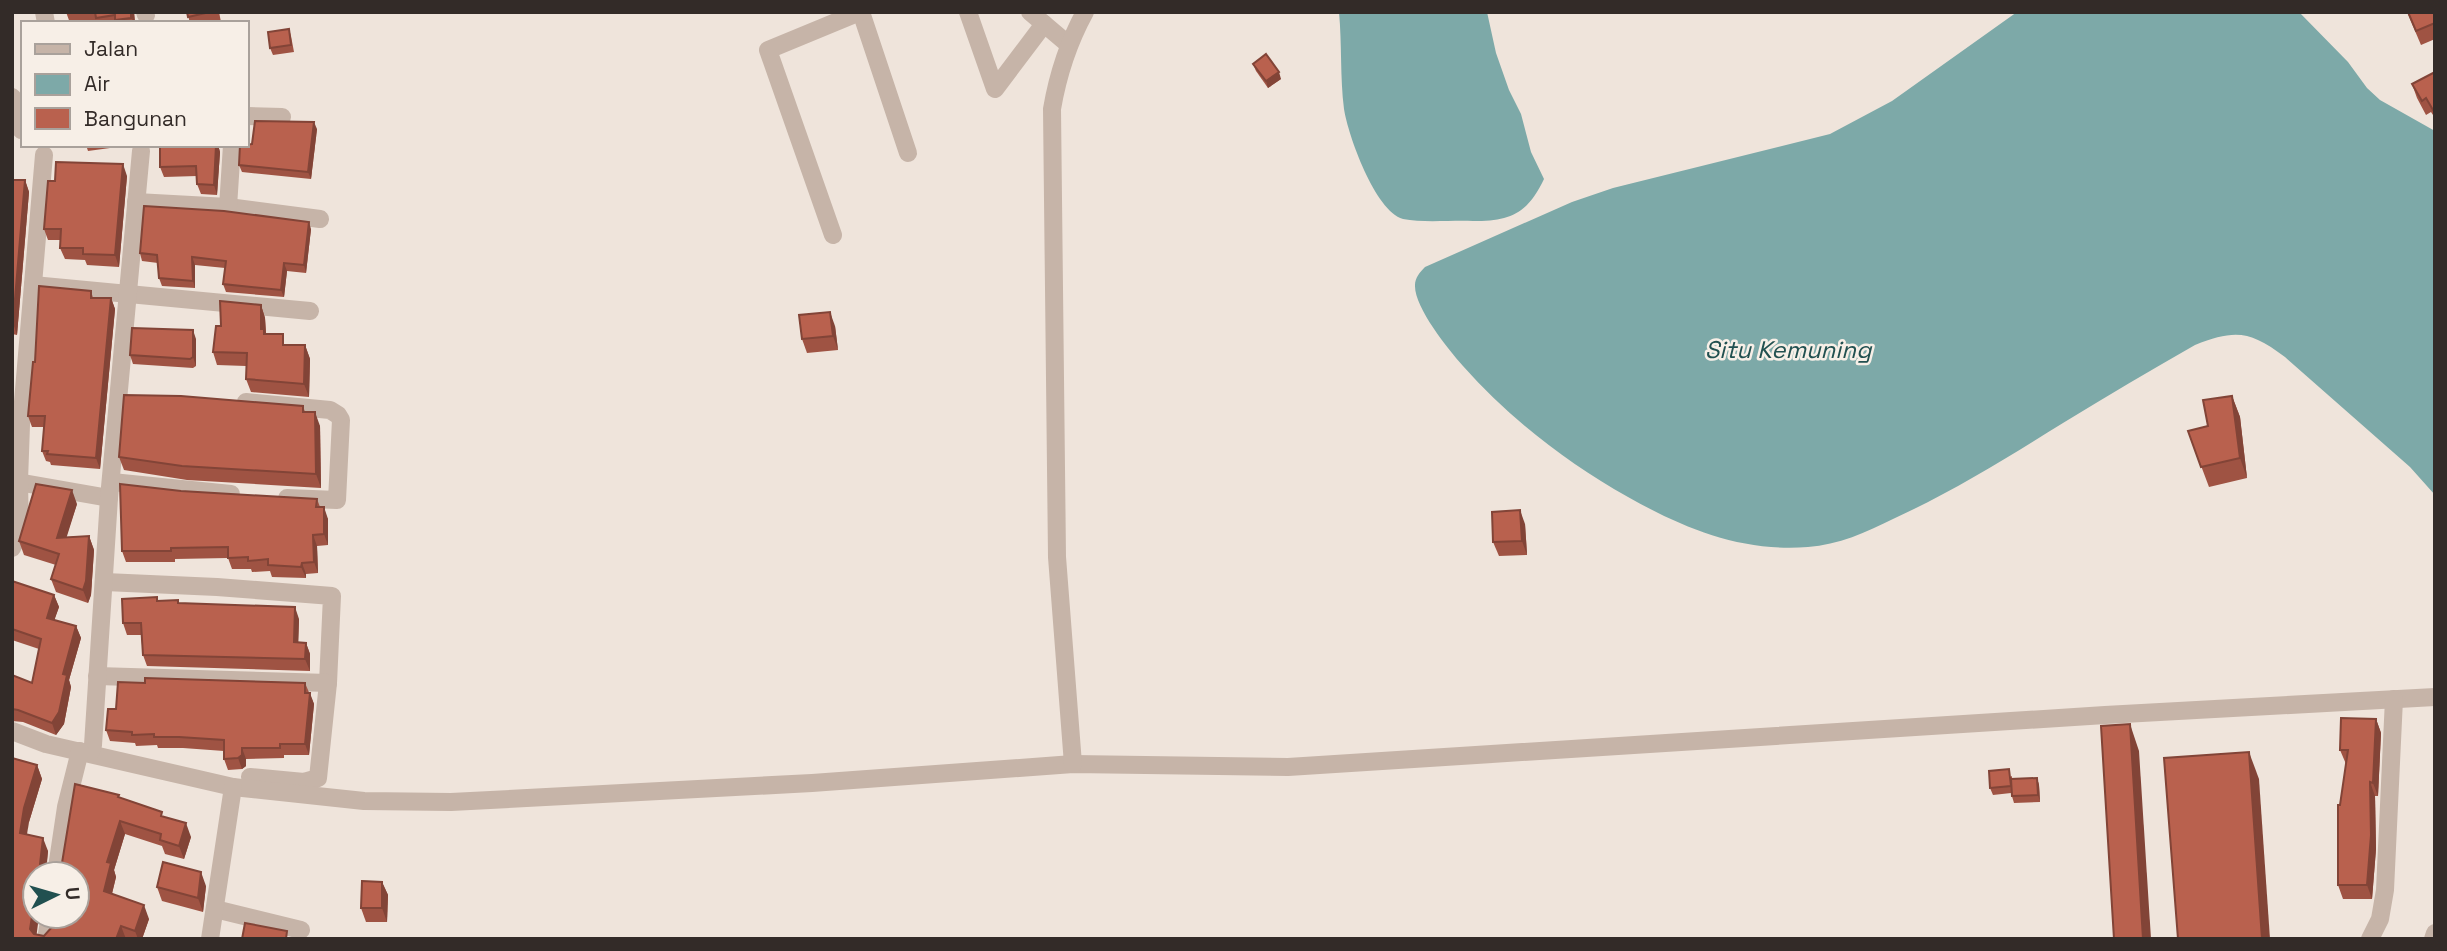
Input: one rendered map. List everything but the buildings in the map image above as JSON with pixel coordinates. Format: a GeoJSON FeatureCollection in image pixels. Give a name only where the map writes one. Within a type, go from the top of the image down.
{"type":"FeatureCollection","features":[{"type":"Feature","properties":{"kind":"street"},"geometry":{"type":"LineString","coordinates":[[833,235],[768,50],[860,12],[908,153]]}},
{"type":"Feature","properties":{"kind":"street"},"geometry":{"type":"LineString","coordinates":[[968,12],[995,89],[1037,18],[1069,45]]}},
{"type":"Feature","properties":{"kind":"street"},"geometry":{"type":"LineString","coordinates":[[1073,764],[1057,557],[1052,108],[1057,78],[1085,12]]}},
{"type":"Feature","properties":{"kind":"street"},"geometry":{"type":"LineString","coordinates":[[12,97],[21,130]]}},
{"type":"Feature","properties":{"kind":"street"},"geometry":{"type":"LineString","coordinates":[[248,116],[282,117]]}},
{"type":"Feature","properties":{"kind":"street"},"geometry":{"type":"LineString","coordinates":[[228,208],[232,147]]}},
{"type":"Feature","properties":{"kind":"street"},"geometry":{"type":"LineString","coordinates":[[59,860],[66,807],[88,750],[97,676],[110,490],[126,397],[124,328],[141,152]]}},
{"type":"Feature","properties":{"kind":"street"},"geometry":{"type":"LineString","coordinates":[[12,548],[20,532],[15,481],[44,155]]}},
{"type":"Feature","properties":{"kind":"street"},"geometry":{"type":"LineString","coordinates":[[136,202],[228,208],[320,219]]}},
{"type":"Feature","properties":{"kind":"street"},"geometry":{"type":"LineString","coordinates":[[33,285],[310,311]]}},
{"type":"Feature","properties":{"kind":"street"},"geometry":{"type":"LineString","coordinates":[[225,400],[330,410],[341,420],[337,500],[270,497]]}},
{"type":"Feature","properties":{"kind":"street"},"geometry":{"type":"LineString","coordinates":[[15,481],[110,490],[242,495]]}},
{"type":"Feature","properties":{"kind":"street"},"geometry":{"type":"LineString","coordinates":[[12,731],[46,744],[211,771],[261,778],[313,781],[318,778],[328,683],[332,596],[105,582]]}},
{"type":"Feature","properties":{"kind":"street"},"geometry":{"type":"LineString","coordinates":[[97,676],[328,683]]}},
{"type":"Feature","properties":{"kind":"street"},"geometry":{"type":"LineString","coordinates":[[88,750],[233,786],[364,801],[451,802],[798,784],[1073,764],[1288,767],[2133,713],[2435,697]]}},
{"type":"Feature","properties":{"kind":"street"},"geometry":{"type":"LineString","coordinates":[[2370,939],[2380,919],[2385,890],[2394,699]]}},
{"type":"Feature","properties":{"kind":"street"},"geometry":{"type":"LineString","coordinates":[[210,939],[233,786]]}},
{"type":"Feature","properties":{"kind":"street"},"geometry":{"type":"LineString","coordinates":[[215,909],[301,930]]}},
{"type":"Feature","properties":{"kind":"street"},"geometry":{"type":"LineString","coordinates":[[2433,939],[2435,933]]}},
{"type":"Feature","properties":{"kind":"water"},"geometry":{"type":"Polygon","coordinates":[[[1339,12],[1487,12],[1496,53],[1521,114],[1531,152],[1544,179],[1525,207],[1508,217],[1486,221],[1411,220],[1393,213],[1373,188],[1364,171],[1347,121],[1343,97],[1339,12]]]}},
{"type":"Feature","properties":{"kind":"water","name":"Situ Kemuning"},"geometry":{"type":"Polygon","coordinates":[[[2017,12],[2299,12],[2348,62],[2367,88],[2380,100],[2435,131],[2435,495],[2410,467],[2285,357],[2262,342],[2242,335],[2232,335],[2195,345],[1958,486],[1863,533],[1830,544],[1808,547],[1783,548],[1737,542],[1692,528],[1649,509],[1605,484],[1561,454],[1519,421],[1481,385],[1441,339],[1420,305],[1415,282],[1425,267],[1572,202],[1613,188],[1830,134],[1892,101],[2017,12]]]}}]}
